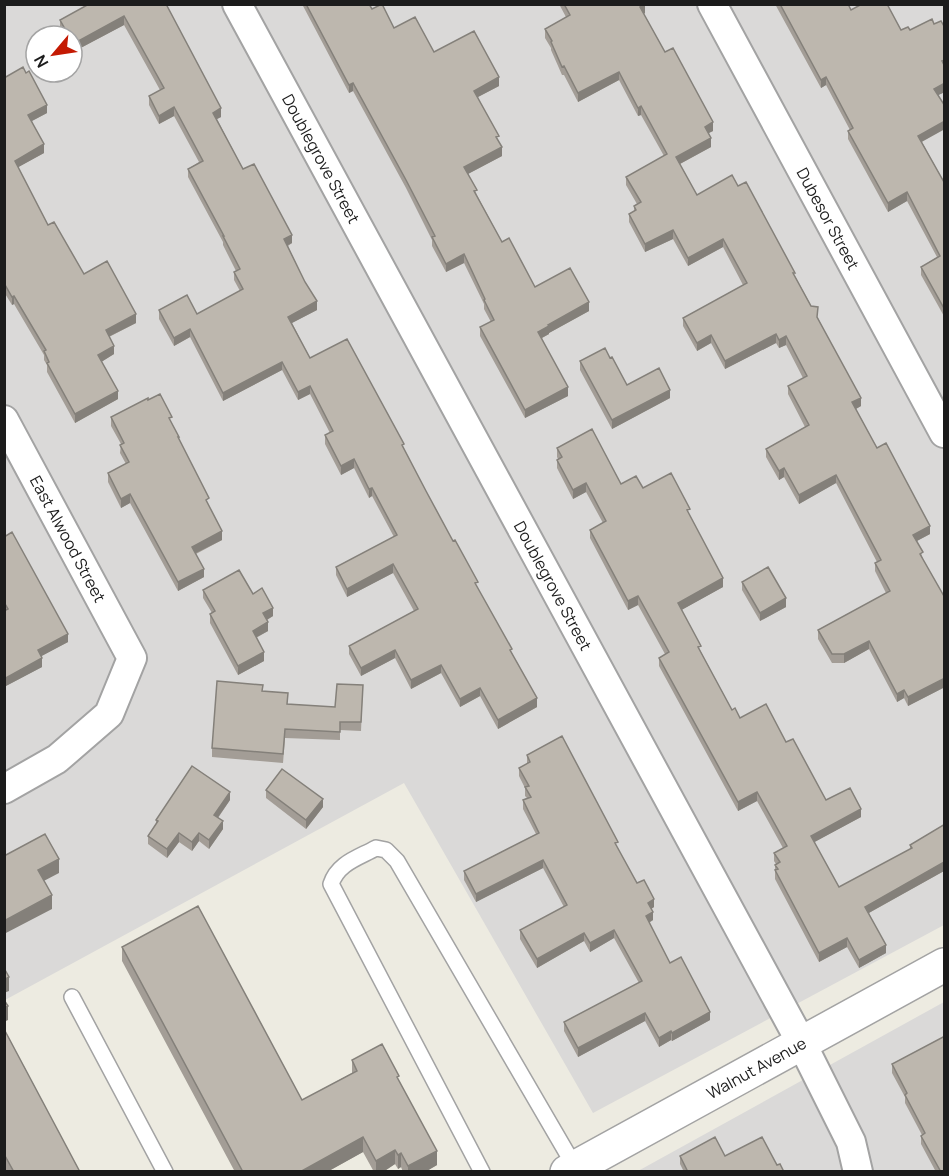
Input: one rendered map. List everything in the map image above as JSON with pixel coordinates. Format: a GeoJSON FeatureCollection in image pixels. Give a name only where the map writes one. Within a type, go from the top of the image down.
{"type":"FeatureCollection","features":[{"type":"Feature","properties":{"kind":"street","name":"Doublegrove Street"},"geometry":{"type":"LineString","coordinates":[[237,4],[802,1044],[851,1142],[858,1172]]}},
{"type":"Feature","properties":{"kind":"street","name":"Dubesor Street"},"geometry":{"type":"LineString","coordinates":[[712,4],[945,433]]}},
{"type":"Feature","properties":{"kind":"street","name":"East Alwood Street"},"geometry":{"type":"LineString","coordinates":[[4,420],[132,658],[109,714],[57,759],[4,789]]}},
{"type":"Feature","properties":{"kind":"street","name":"Walnut Avenue"},"geometry":{"type":"LineString","coordinates":[[571,1169],[945,965]]}},
{"type":"Feature","properties":{"kind":"lane"},"geometry":{"type":"LineString","coordinates":[[482,1172],[331,884],[340,867],[376,848],[386,850],[397,861],[571,1169]]}},
{"type":"Feature","properties":{"kind":"lane"},"geometry":{"type":"LineString","coordinates":[[72,997],[165,1172]]}},
{"type":"Feature","properties":{"kind":"shaded area"},"geometry":{"type":"Polygon","coordinates":[[[5,5],[944,5],[944,925],[593,1113],[404,783],[5,1000],[5,5]]]}},
{"type":"Feature","properties":{"kind":"shaded area"},"geometry":{"type":"Polygon","coordinates":[[[944,1002],[944,1171],[638,1171],[944,1002]]]}},
{"type":"Feature","properties":{"kind":"building"},"geometry":{"type":"Polygon","coordinates":[[[89,4],[166,4],[221,108],[213,113],[243,169],[254,164],[292,235],[284,239],[317,301],[288,317],[310,358],[347,339],[404,444],[402,445],[426,491],[478,582],[475,583],[537,698],[498,720],[480,688],[460,699],[441,665],[411,680],[395,650],[361,668],[349,646],[418,609],[393,564],[347,589],[336,567],[397,535],[354,459],[341,466],[325,435],[333,431],[310,386],[298,392],[282,362],[223,393],[190,329],[174,338],[159,310],[187,295],[197,314],[243,289],[234,272],[240,269],[188,169],[203,161],[174,107],[159,116],[149,96],[164,88],[124,16],[84,38],[84,24],[62,24],[60,20],[89,4]]]}},
{"type":"Feature","properties":{"kind":"building"},"geometry":{"type":"Polygon","coordinates":[[[306,4],[369,4],[372,9],[382,4],[394,28],[415,17],[434,52],[474,31],[499,77],[474,91],[499,136],[496,137],[502,147],[464,167],[477,190],[474,191],[502,242],[509,238],[535,287],[570,268],[589,302],[538,332],[568,387],[525,410],[480,327],[494,320],[464,254],[446,264],[432,237],[435,236],[406,180],[353,83],[349,85],[306,4]]]}},
{"type":"Feature","properties":{"kind":"building"},"geometry":{"type":"Polygon","coordinates":[[[564,4],[644,4],[640,7],[665,52],[673,48],[713,122],[705,127],[711,138],[676,157],[697,195],[732,175],[738,186],[746,182],[811,306],[818,307],[817,317],[861,398],[852,402],[877,448],[886,443],[930,526],[913,535],[923,552],[920,554],[945,598],[945,683],[943,679],[908,697],[904,690],[897,694],[869,641],[844,654],[832,654],[818,630],[890,591],[875,563],[881,560],[836,475],[799,495],[784,468],[779,471],[766,449],[809,425],[788,386],[807,376],[786,336],[779,340],[776,334],[725,361],[711,335],[697,343],[683,318],[747,283],[723,239],[688,258],[673,230],[645,244],[629,214],[636,210],[634,206],[641,202],[626,177],[667,154],[641,106],[638,108],[619,72],[578,93],[564,66],[562,67],[545,29],[570,15],[564,4]]]}},
{"type":"Feature","properties":{"kind":"building"},"geometry":{"type":"Polygon","coordinates":[[[780,4],[848,4],[851,10],[862,4],[887,4],[901,30],[908,27],[910,30],[932,19],[934,24],[941,21],[945,28],[945,60],[942,61],[945,67],[945,83],[934,89],[945,106],[945,121],[918,136],[945,184],[945,310],[921,267],[940,256],[907,192],[888,203],[848,131],[853,128],[826,77],[821,80],[780,4]]]}},
{"type":"Feature","properties":{"kind":"building"},"geometry":{"type":"Polygon","coordinates":[[[23,67],[24,84],[36,84],[47,105],[28,115],[44,144],[15,161],[48,225],[54,222],[84,274],[107,261],[136,314],[106,330],[114,346],[98,355],[118,391],[75,414],[47,363],[49,362],[44,351],[46,350],[4,283],[4,78],[23,67]]]}},
{"type":"Feature","properties":{"kind":"building"},"geometry":{"type":"Polygon","coordinates":[[[605,348],[627,385],[659,368],[670,390],[612,420],[580,361],[605,348]]]}},
{"type":"Feature","properties":{"kind":"building"},"geometry":{"type":"Polygon","coordinates":[[[160,394],[222,531],[192,547],[204,569],[178,582],[130,494],[121,499],[108,473],[129,462],[120,445],[124,443],[111,417],[160,394]]]}},
{"type":"Feature","properties":{"kind":"building"},"geometry":{"type":"Polygon","coordinates":[[[592,429],[621,484],[636,476],[643,488],[671,473],[690,509],[687,510],[723,578],[678,603],[701,646],[698,647],[732,710],[735,708],[740,718],[766,704],[786,742],[793,739],[826,800],[850,788],[861,809],[811,836],[839,887],[912,848],[910,845],[945,824],[945,864],[944,862],[865,907],[886,945],[859,960],[847,938],[819,953],[775,870],[778,869],[775,865],[780,862],[774,853],[787,846],[757,792],[738,802],[659,658],[669,652],[638,596],[628,601],[590,530],[606,521],[586,483],[573,490],[557,460],[562,457],[557,448],[592,429]]]}},
{"type":"Feature","properties":{"kind":"building"},"geometry":{"type":"Polygon","coordinates":[[[12,532],[68,634],[38,650],[42,658],[4,679],[4,611],[8,609],[4,602],[4,537],[12,532]]]}},
{"type":"Feature","properties":{"kind":"building"},"geometry":{"type":"Polygon","coordinates":[[[768,567],[786,598],[760,613],[742,582],[768,567]]]}},
{"type":"Feature","properties":{"kind":"building"},"geometry":{"type":"Polygon","coordinates":[[[239,570],[253,594],[262,588],[273,608],[263,613],[268,622],[253,631],[264,652],[238,666],[210,614],[215,611],[203,590],[239,570]]]}},
{"type":"Feature","properties":{"kind":"building"},"geometry":{"type":"Polygon","coordinates":[[[217,681],[263,685],[262,691],[288,693],[287,704],[335,707],[337,684],[363,685],[361,722],[340,722],[340,732],[285,729],[283,754],[212,748],[217,681]]]}},
{"type":"Feature","properties":{"kind":"building"},"geometry":{"type":"Polygon","coordinates":[[[562,736],[637,883],[644,880],[654,899],[648,903],[653,912],[646,916],[670,963],[681,957],[710,1012],[659,1038],[645,1013],[578,1048],[564,1022],[642,981],[614,930],[590,943],[584,933],[537,959],[520,930],[567,905],[543,860],[476,894],[464,871],[539,833],[523,800],[531,797],[525,787],[529,786],[519,768],[530,762],[527,755],[562,736]]]}},
{"type":"Feature","properties":{"kind":"building"},"geometry":{"type":"Polygon","coordinates":[[[192,766],[230,792],[214,815],[223,821],[209,840],[199,833],[192,842],[179,833],[167,849],[148,836],[192,766]]]}},
{"type":"Feature","properties":{"kind":"building"},"geometry":{"type":"Polygon","coordinates":[[[282,769],[323,799],[306,820],[266,790],[282,769]]]}},
{"type":"Feature","properties":{"kind":"building"},"geometry":{"type":"Polygon","coordinates":[[[45,834],[59,859],[38,870],[52,895],[4,921],[4,856],[45,834]]]}},
{"type":"Feature","properties":{"kind":"building"},"geometry":{"type":"Polygon","coordinates":[[[198,906],[302,1100],[357,1071],[352,1060],[382,1044],[437,1151],[408,1166],[401,1153],[398,1155],[395,1150],[376,1161],[363,1137],[300,1172],[243,1172],[122,947],[198,906]]]}},
{"type":"Feature","properties":{"kind":"building"},"geometry":{"type":"Polygon","coordinates":[[[4,968],[9,977],[4,980],[4,968]]]}},
{"type":"Feature","properties":{"kind":"building"},"geometry":{"type":"Polygon","coordinates":[[[4,1029],[80,1172],[14,1172],[4,1154],[4,1029]]]}},
{"type":"Feature","properties":{"kind":"building"},"geometry":{"type":"Polygon","coordinates":[[[945,1036],[945,1172],[941,1172],[921,1136],[925,1133],[892,1064],[945,1036]]]}},
{"type":"Feature","properties":{"kind":"building"},"geometry":{"type":"Polygon","coordinates":[[[715,1137],[725,1156],[762,1137],[777,1165],[780,1164],[784,1172],[688,1172],[680,1156],[715,1137]]]}}]}
